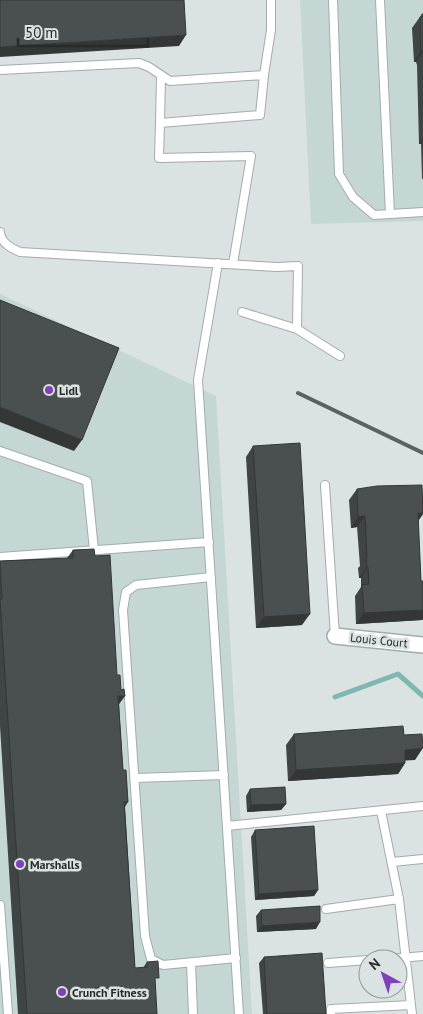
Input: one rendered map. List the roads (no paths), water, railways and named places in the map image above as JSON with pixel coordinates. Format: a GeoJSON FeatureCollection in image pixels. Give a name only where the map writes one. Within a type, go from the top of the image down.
{"type":"FeatureCollection","features":[{"type":"Feature","properties":{"kind":"street","name":"Louis Court"},"geometry":{"type":"LineString","coordinates":[[335,636],[423,645]]}},
{"type":"Feature","properties":{"kind":"lane"},"geometry":{"type":"LineString","coordinates":[[160,123],[260,115],[271,30],[271,0]]}},
{"type":"Feature","properties":{"kind":"lane"},"geometry":{"type":"LineString","coordinates":[[333,0],[339,174],[353,197],[374,215],[423,212]]}},
{"type":"Feature","properties":{"kind":"lane"},"geometry":{"type":"LineString","coordinates":[[380,0],[390,214]]}},
{"type":"Feature","properties":{"kind":"lane"},"geometry":{"type":"LineString","coordinates":[[0,70],[139,63],[149,66],[170,81],[264,75]]}},
{"type":"Feature","properties":{"kind":"lane"},"geometry":{"type":"LineString","coordinates":[[161,76],[159,158],[251,156],[233,264]]}},
{"type":"Feature","properties":{"kind":"lane"},"geometry":{"type":"LineString","coordinates":[[0,232],[0,237],[9,247],[20,252],[298,266],[297,329]]}},
{"type":"Feature","properties":{"kind":"lane"},"geometry":{"type":"LineString","coordinates":[[218,263],[198,380],[239,1014]]}},
{"type":"Feature","properties":{"kind":"lane"},"geometry":{"type":"LineString","coordinates":[[242,312],[297,329],[340,356]]}},
{"type":"Feature","properties":{"kind":"lane"},"geometry":{"type":"LineString","coordinates":[[0,451],[87,481],[94,550]]}},
{"type":"Feature","properties":{"kind":"lane"},"geometry":{"type":"LineString","coordinates":[[325,485],[335,636]]}},
{"type":"Feature","properties":{"kind":"lane"},"geometry":{"type":"LineString","coordinates":[[0,558],[209,542]]}},
{"type":"Feature","properties":{"kind":"lane"},"geometry":{"type":"LineString","coordinates":[[211,578],[136,585],[126,592],[124,610],[145,936],[151,959],[163,965],[236,958]]}},
{"type":"Feature","properties":{"kind":"lane"},"geometry":{"type":"LineString","coordinates":[[135,778],[224,775]]}},
{"type":"Feature","properties":{"kind":"lane"},"geometry":{"type":"LineString","coordinates":[[227,826],[423,806]]}},
{"type":"Feature","properties":{"kind":"lane"},"geometry":{"type":"LineString","coordinates":[[381,811],[399,899],[406,949]]}},
{"type":"Feature","properties":{"kind":"lane"},"geometry":{"type":"LineString","coordinates":[[392,862],[423,859]]}},
{"type":"Feature","properties":{"kind":"lane"},"geometry":{"type":"LineString","coordinates":[[326,909],[399,899]]}},
{"type":"Feature","properties":{"kind":"lane"},"geometry":{"type":"LineString","coordinates":[[0,905],[8,1014]]}},
{"type":"Feature","properties":{"kind":"lane"},"geometry":{"type":"LineString","coordinates":[[408,958],[423,956]]}},
{"type":"Feature","properties":{"kind":"lane"},"geometry":{"type":"LineString","coordinates":[[328,963],[358,961]]}},
{"type":"Feature","properties":{"kind":"lane"},"geometry":{"type":"LineString","coordinates":[[191,963],[193,1014]]}},
{"type":"Feature","properties":{"kind":"lane"},"geometry":{"type":"LineString","coordinates":[[408,970],[412,1014]]}},
{"type":"Feature","properties":{"kind":"lane"},"geometry":{"type":"LineString","coordinates":[[331,1014],[331,1009],[411,1005]]}},
{"type":"Feature","properties":{"kind":"waterway"},"geometry":{"type":"LineString","coordinates":[[335,697],[398,674],[423,696]]}},
{"type":"Feature","properties":{"kind":"railway"},"geometry":{"type":"LineString","coordinates":[[298,393],[423,453]]}},
{"type":"Feature","properties":{"kind":"place","name":"Lidl"},"geometry":{"type":"Point","coordinates":[49,390]}},
{"type":"Feature","properties":{"kind":"place","name":"Marshalls"},"geometry":{"type":"Point","coordinates":[20,864]}},
{"type":"Feature","properties":{"kind":"place","name":"Crunch Fitness"},"geometry":{"type":"Point","coordinates":[62,992]}}]}
